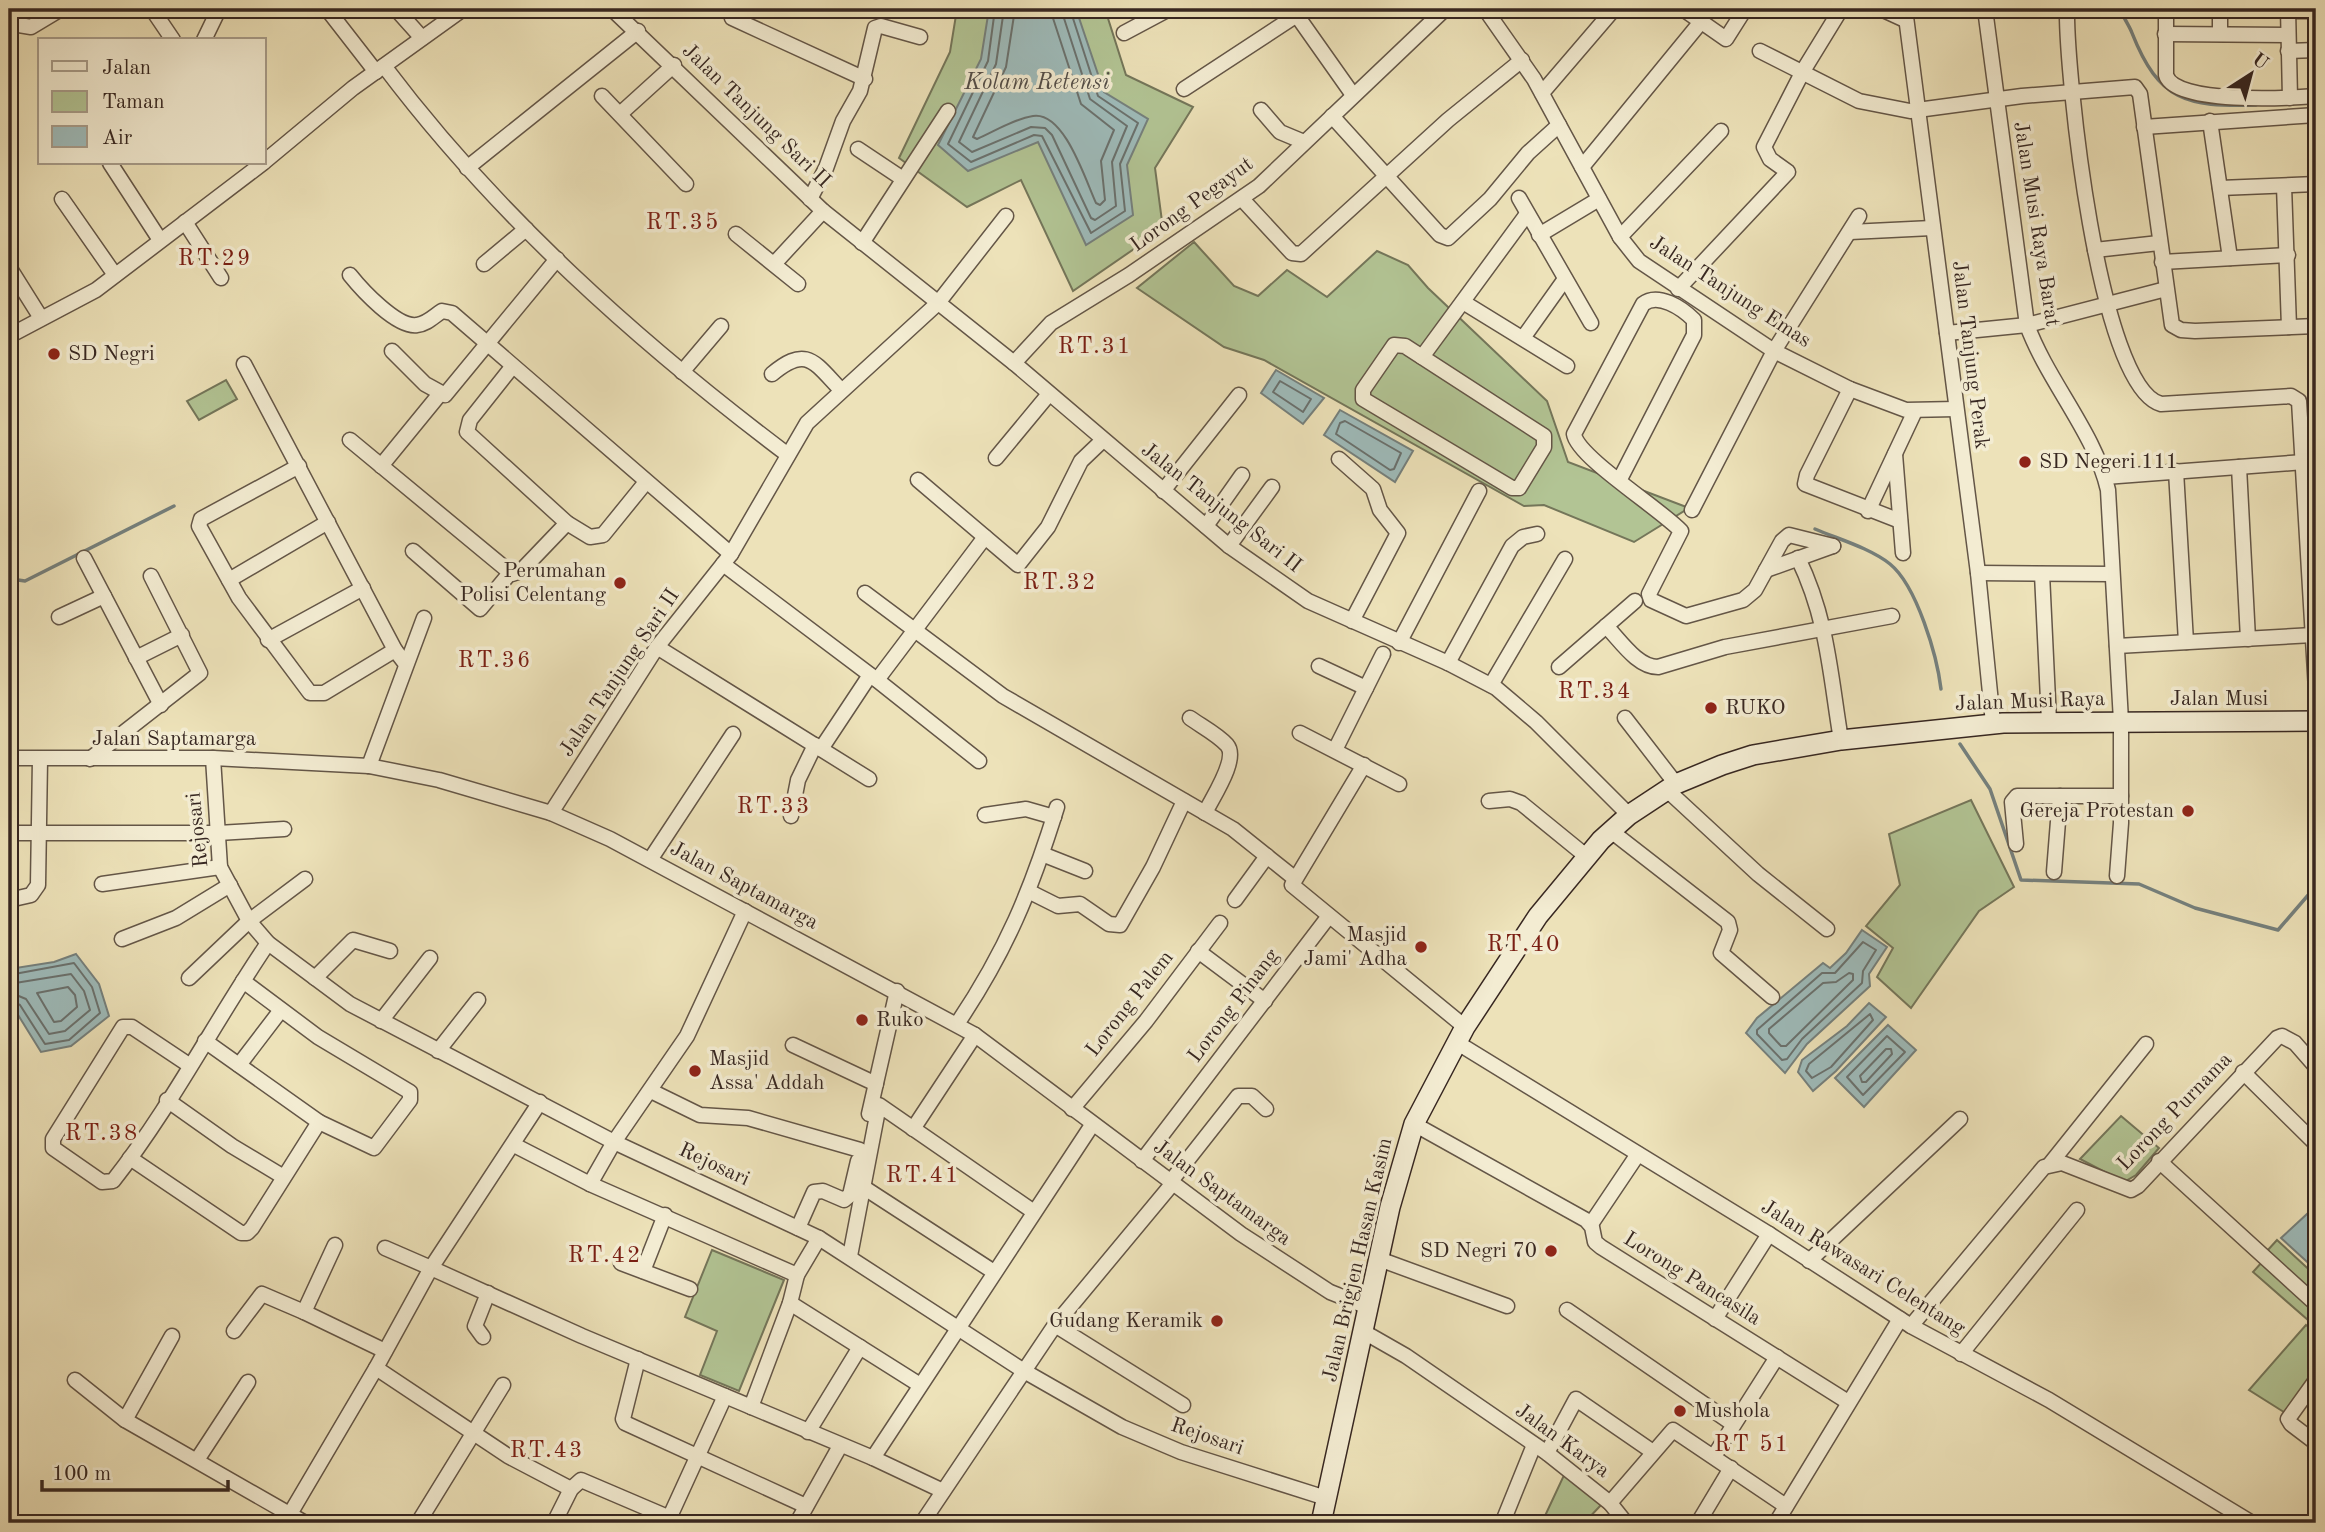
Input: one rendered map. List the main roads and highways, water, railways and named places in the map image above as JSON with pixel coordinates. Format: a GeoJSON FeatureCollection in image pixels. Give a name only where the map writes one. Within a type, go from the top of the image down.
{"type":"FeatureCollection","features":[{"type":"Feature","properties":{"kind":"water","name":"Kolam Retensi"},"geometry":{"type":"Polygon","coordinates":[[[989,9],[1076,9],[1104,92],[1148,119],[1127,165],[1133,215],[1086,245],[1038,142],[968,171],[938,145],[981,59],[989,9]]]}},
{"type":"Feature","properties":{"kind":"water"},"geometry":{"type":"Polygon","coordinates":[[[1276,370],[1324,398],[1303,424],[1261,393],[1276,370]]]}},
{"type":"Feature","properties":{"kind":"water"},"geometry":{"type":"Polygon","coordinates":[[[1340,410],[1413,451],[1395,482],[1324,435],[1340,410]]]}},
{"type":"Feature","properties":{"kind":"water"},"geometry":{"type":"Polygon","coordinates":[[[1862,930],[1887,947],[1869,974],[1870,986],[1807,1044],[1785,1073],[1746,1033],[1757,1018],[1823,963],[1830,968],[1846,953],[1862,930]]]}},
{"type":"Feature","properties":{"kind":"water"},"geometry":{"type":"Polygon","coordinates":[[[76,954],[99,984],[109,1016],[71,1046],[41,1052],[15,1010],[9,1006],[9,969],[54,962],[76,954]]]}},
{"type":"Feature","properties":{"kind":"water"},"geometry":{"type":"Polygon","coordinates":[[[1869,1003],[1886,1017],[1836,1071],[1813,1091],[1798,1072],[1802,1060],[1847,1026],[1869,1003]]]}},
{"type":"Feature","properties":{"kind":"water"},"geometry":{"type":"Polygon","coordinates":[[[1888,1025],[1916,1050],[1864,1107],[1835,1078],[1888,1025]]]}},
{"type":"Feature","properties":{"kind":"water"},"geometry":{"type":"Polygon","coordinates":[[[2307,1214],[2316,1223],[2316,1270],[2281,1238],[2307,1214]]]}},
{"type":"Feature","properties":{"kind":"waterway"},"geometry":{"type":"LineString","coordinates":[[2121,9],[2142,56],[2165,86],[2193,101],[2256,105]]}},
{"type":"Feature","properties":{"kind":"waterway"},"geometry":{"type":"LineString","coordinates":[[9,585],[18,580],[25,581],[174,506]]}},
{"type":"Feature","properties":{"kind":"waterway"},"geometry":{"type":"LineString","coordinates":[[1815,529],[1873,553],[1900,574],[1924,622],[1941,689]]}},
{"type":"Feature","properties":{"kind":"waterway"},"geometry":{"type":"LineString","coordinates":[[1960,744],[1990,789],[2021,880],[2139,884],[2195,908],[2278,930],[2316,886]]}},
{"type":"Feature","properties":{"kind":"place","name":"SD Negri"},"geometry":{"type":"Point","coordinates":[54,354]}},
{"type":"Feature","properties":{"kind":"place","name":"SD Negeri 111"},"geometry":{"type":"Point","coordinates":[2025,462]}},
{"type":"Feature","properties":{"kind":"place","name":"Perumahan Polisi Celentang"},"geometry":{"type":"Point","coordinates":[620,583]}},
{"type":"Feature","properties":{"kind":"place","name":"RUKO"},"geometry":{"type":"Point","coordinates":[1711,708]}},
{"type":"Feature","properties":{"kind":"place","name":"Gereja Protestan"},"geometry":{"type":"Point","coordinates":[2188,811]}},
{"type":"Feature","properties":{"kind":"place","name":"Masjid Jami' Adha"},"geometry":{"type":"Point","coordinates":[1421,947]}},
{"type":"Feature","properties":{"kind":"place","name":"Ruko"},"geometry":{"type":"Point","coordinates":[862,1020]}},
{"type":"Feature","properties":{"kind":"place","name":"Masjid Assa' Addah"},"geometry":{"type":"Point","coordinates":[695,1071]}},
{"type":"Feature","properties":{"kind":"place","name":"SD Negri 70"},"geometry":{"type":"Point","coordinates":[1551,1251]}},
{"type":"Feature","properties":{"kind":"place","name":"Gudang Keramik"},"geometry":{"type":"Point","coordinates":[1217,1321]}},
{"type":"Feature","properties":{"kind":"place","name":"Mushola"},"geometry":{"type":"Point","coordinates":[1680,1411]}},
{"type":"Feature","properties":{"kind":"district","name":"RT.35"},"geometry":{"type":"Point","coordinates":[683,222]}},
{"type":"Feature","properties":{"kind":"district","name":"RT.29"},"geometry":{"type":"Point","coordinates":[215,258]}},
{"type":"Feature","properties":{"kind":"district","name":"RT.31"},"geometry":{"type":"Point","coordinates":[1095,346]}},
{"type":"Feature","properties":{"kind":"district","name":"RT.32"},"geometry":{"type":"Point","coordinates":[1060,582]}},
{"type":"Feature","properties":{"kind":"district","name":"RT.36"},"geometry":{"type":"Point","coordinates":[495,660]}},
{"type":"Feature","properties":{"kind":"district","name":"RT.34"},"geometry":{"type":"Point","coordinates":[1595,691]}},
{"type":"Feature","properties":{"kind":"district","name":"RT.33"},"geometry":{"type":"Point","coordinates":[774,806]}},
{"type":"Feature","properties":{"kind":"district","name":"RT.40"},"geometry":{"type":"Point","coordinates":[1524,944]}},
{"type":"Feature","properties":{"kind":"district","name":"RT.38"},"geometry":{"type":"Point","coordinates":[102,1133]}},
{"type":"Feature","properties":{"kind":"district","name":"RT.41"},"geometry":{"type":"Point","coordinates":[923,1175]}},
{"type":"Feature","properties":{"kind":"district","name":"RT.42"},"geometry":{"type":"Point","coordinates":[605,1255]}},
{"type":"Feature","properties":{"kind":"district","name":"RT 51"},"geometry":{"type":"Point","coordinates":[1752,1444]}},
{"type":"Feature","properties":{"kind":"district","name":"RT.43"},"geometry":{"type":"Point","coordinates":[547,1450]}}]}
